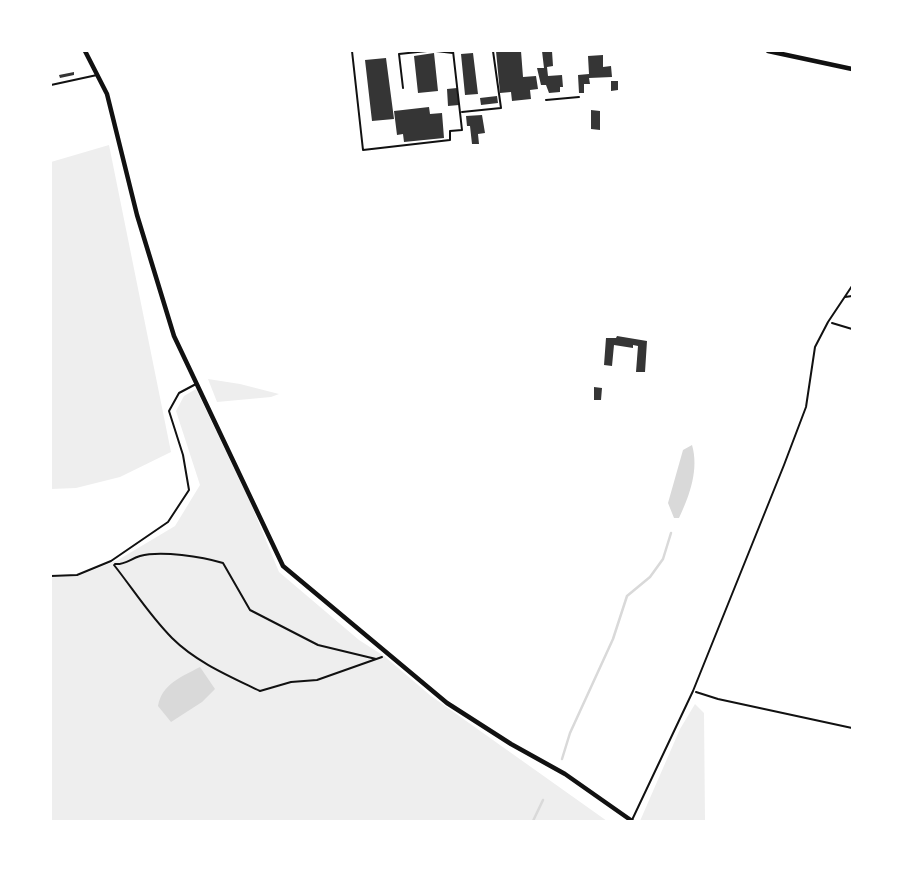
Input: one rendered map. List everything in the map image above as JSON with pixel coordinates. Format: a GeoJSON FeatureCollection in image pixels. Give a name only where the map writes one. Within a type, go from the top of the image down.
{"type":"FeatureCollection","features":[{"type":"Feature","properties":{"kind":"street"},"geometry":{"type":"LineString","coordinates":[[85,51],[107,93],[137,215],[174,336],[283,566],[447,703],[511,744],[565,774],[632,821]]}},
{"type":"Feature","properties":{"kind":"street"},"geometry":{"type":"LineString","coordinates":[[768,51],[852,69]]}},
{"type":"Feature","properties":{"kind":"lane"},"geometry":{"type":"LineString","coordinates":[[352,51],[363,150],[450,140],[450,131],[462,130],[454,52],[436,51]]}},
{"type":"Feature","properties":{"kind":"lane"},"geometry":{"type":"LineString","coordinates":[[403,88],[399,54],[427,51]]}},
{"type":"Feature","properties":{"kind":"lane"},"geometry":{"type":"LineString","coordinates":[[461,113],[501,108],[493,51]]}},
{"type":"Feature","properties":{"kind":"lane"},"geometry":{"type":"LineString","coordinates":[[51,85],[99,75]]}},
{"type":"Feature","properties":{"kind":"lane"},"geometry":{"type":"LineString","coordinates":[[546,100],[579,97]]}},
{"type":"Feature","properties":{"kind":"lane"},"geometry":{"type":"LineString","coordinates":[[632,821],[693,691],[806,407],[816,347],[828,322],[852,286]]}},
{"type":"Feature","properties":{"kind":"lane"},"geometry":{"type":"LineString","coordinates":[[844,297],[852,296]]}},
{"type":"Feature","properties":{"kind":"lane"},"geometry":{"type":"LineString","coordinates":[[51,576],[77,575],[111,561],[168,522],[189,490],[183,455],[169,411],[179,393],[196,383]]}},
{"type":"Feature","properties":{"kind":"path"},"geometry":{"type":"LineString","coordinates":[[828,322],[852,329]]}},
{"type":"Feature","properties":{"kind":"path"},"geometry":{"type":"LineString","coordinates":[[116,564],[123,565],[139,556],[155,553],[204,557],[223,563],[250,610],[318,645],[377,659]]}},
{"type":"Feature","properties":{"kind":"path"},"geometry":{"type":"LineString","coordinates":[[111,561],[148,611],[173,639],[209,667],[260,691],[291,682],[317,680],[387,653]]}},
{"type":"Feature","properties":{"kind":"path"},"geometry":{"type":"LineString","coordinates":[[693,691],[718,699],[852,727]]}},
{"type":"Feature","properties":{"kind":"shaded area"},"geometry":{"type":"Polygon","coordinates":[[[109,145],[171,452],[120,477],[76,488],[51,489],[51,162],[109,145]]]}},
{"type":"Feature","properties":{"kind":"shaded area"},"geometry":{"type":"Polygon","coordinates":[[[208,379],[240,384],[279,394],[217,402],[208,379]]]}},
{"type":"Feature","properties":{"kind":"shaded area"},"geometry":{"type":"Polygon","coordinates":[[[196,389],[251,504],[279,572],[359,640],[384,656],[431,696],[607,821],[51,821],[51,577],[78,576],[118,560],[175,526],[200,485],[176,411],[184,396],[196,389]]]}},
{"type":"Feature","properties":{"kind":"shaded area"},"geometry":{"type":"Polygon","coordinates":[[[692,445],[692,482],[679,518],[674,518],[668,503],[683,450],[692,445]]]}},
{"type":"Feature","properties":{"kind":"shaded area"},"geometry":{"type":"Polygon","coordinates":[[[200,667],[215,689],[202,702],[171,722],[158,706],[160,698],[173,682],[200,667]]]}},
{"type":"Feature","properties":{"kind":"shaded area"},"geometry":{"type":"Polygon","coordinates":[[[695,704],[704,713],[705,821],[640,821],[680,729],[695,704]]]}},
{"type":"Feature","properties":{"kind":"building"},"geometry":{"type":"Polygon","coordinates":[[[496,51],[521,51],[523,77],[536,76],[538,89],[530,90],[531,99],[512,101],[511,92],[500,93],[496,51]]]}},
{"type":"Feature","properties":{"kind":"building"},"geometry":{"type":"Polygon","coordinates":[[[542,51],[552,51],[553,66],[547,67],[548,76],[562,75],[563,87],[560,87],[560,92],[549,93],[546,85],[541,85],[537,68],[544,68],[542,51]]]}},
{"type":"Feature","properties":{"kind":"building"},"geometry":{"type":"Polygon","coordinates":[[[434,53],[438,91],[418,93],[414,56],[434,53]]]}},
{"type":"Feature","properties":{"kind":"building"},"geometry":{"type":"Polygon","coordinates":[[[473,53],[478,94],[465,95],[461,54],[473,53]]]}},
{"type":"Feature","properties":{"kind":"building"},"geometry":{"type":"Polygon","coordinates":[[[603,55],[603,67],[611,66],[612,77],[589,78],[590,84],[584,84],[584,93],[579,93],[578,75],[589,74],[588,56],[603,55]]]}},
{"type":"Feature","properties":{"kind":"building"},"geometry":{"type":"Polygon","coordinates":[[[386,58],[394,119],[372,121],[365,60],[386,58]]]}},
{"type":"Feature","properties":{"kind":"building"},"geometry":{"type":"Polygon","coordinates":[[[74,72],[74,75],[60,78],[59,75],[74,72]]]}},
{"type":"Feature","properties":{"kind":"building"},"geometry":{"type":"Polygon","coordinates":[[[611,81],[618,81],[618,90],[611,91],[611,81]]]}},
{"type":"Feature","properties":{"kind":"building"},"geometry":{"type":"Polygon","coordinates":[[[457,88],[459,105],[448,106],[447,89],[457,88]]]}},
{"type":"Feature","properties":{"kind":"building"},"geometry":{"type":"Polygon","coordinates":[[[497,96],[498,103],[481,105],[480,98],[497,96]]]}},
{"type":"Feature","properties":{"kind":"building"},"geometry":{"type":"Polygon","coordinates":[[[429,107],[430,114],[442,113],[444,138],[404,142],[403,134],[397,135],[394,111],[429,107]]]}},
{"type":"Feature","properties":{"kind":"building"},"geometry":{"type":"Polygon","coordinates":[[[591,110],[600,111],[600,130],[591,129],[591,110]]]}},
{"type":"Feature","properties":{"kind":"building"},"geometry":{"type":"Polygon","coordinates":[[[482,115],[485,133],[478,134],[479,144],[472,144],[466,116],[482,115]]]}},
{"type":"Feature","properties":{"kind":"building"},"geometry":{"type":"Polygon","coordinates":[[[617,336],[647,341],[645,372],[636,372],[638,346],[633,345],[633,348],[614,345],[612,366],[604,365],[606,338],[617,336]]]}},
{"type":"Feature","properties":{"kind":"building"},"geometry":{"type":"Polygon","coordinates":[[[594,387],[602,388],[601,400],[594,400],[594,387]]]}},
{"type":"Feature","properties":{"kind":"waterway"},"geometry":{"type":"LineString","coordinates":[[562,759],[570,733],[613,639],[627,596],[650,577],[663,559],[671,533]]}},
{"type":"Feature","properties":{"kind":"waterway"},"geometry":{"type":"LineString","coordinates":[[533,821],[543,800]]}}]}
